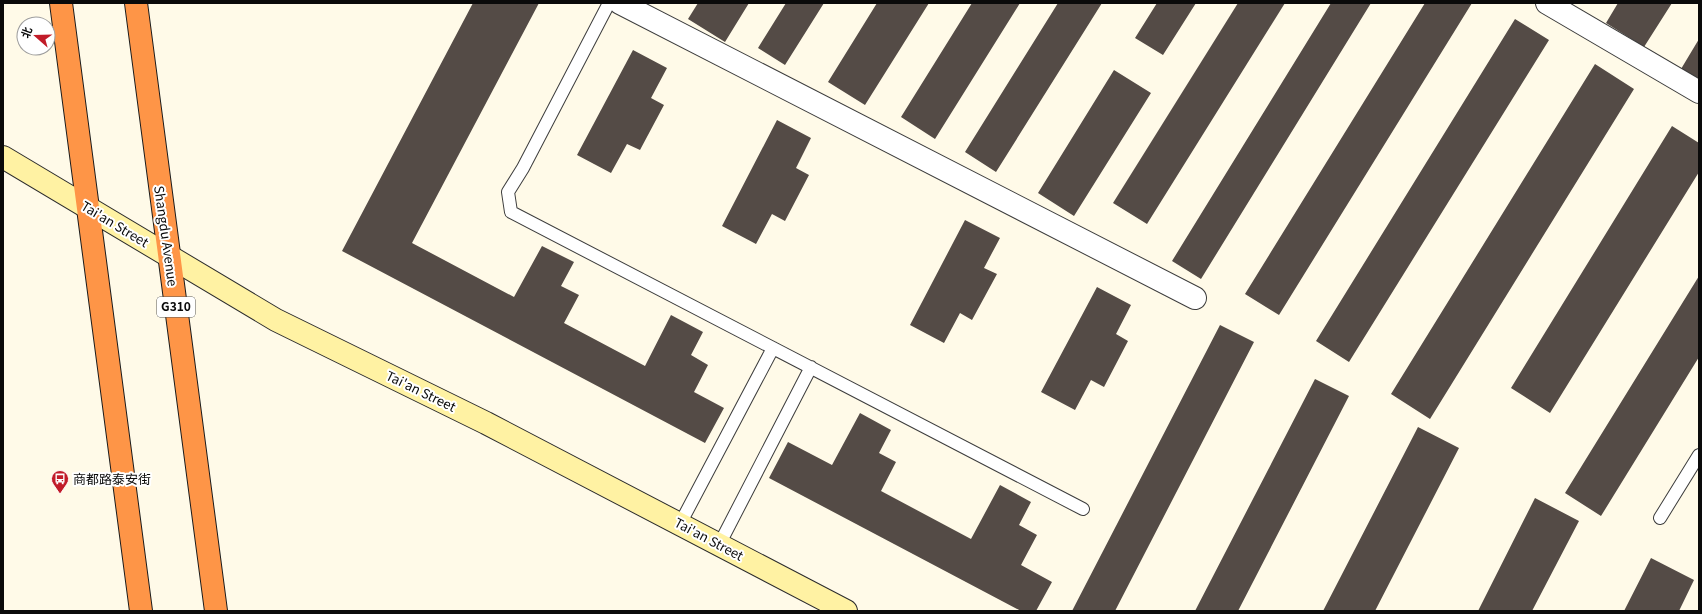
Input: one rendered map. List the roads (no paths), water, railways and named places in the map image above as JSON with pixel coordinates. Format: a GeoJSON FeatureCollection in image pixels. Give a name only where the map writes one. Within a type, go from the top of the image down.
{"type":"FeatureCollection","features":[{"type":"Feature","properties":{"kind":"highway"},"geometry":{"type":"LineString","coordinates":[[61,3],[141,611]]}},
{"type":"Feature","properties":{"kind":"highway","name":"Shangdu Avenue"},"geometry":{"type":"LineString","coordinates":[[136,3],[216,611]]}},
{"type":"Feature","properties":{"kind":"street"},"geometry":{"type":"LineString","coordinates":[[620,3],[1195,298]]}},
{"type":"Feature","properties":{"kind":"street"},"geometry":{"type":"LineString","coordinates":[[1547,3],[1699,92]]}},
{"type":"Feature","properties":{"kind":"street","name":"Tai'an Street"},"geometry":{"type":"LineString","coordinates":[[3,157],[276,320],[486,423],[846,611]]}},
{"type":"Feature","properties":{"kind":"lane"},"geometry":{"type":"LineString","coordinates":[[609,3],[523,168],[508,192],[512,212],[1083,509]]}},
{"type":"Feature","properties":{"kind":"lane"},"geometry":{"type":"LineString","coordinates":[[680,524],[773,348]]}},
{"type":"Feature","properties":{"kind":"lane"},"geometry":{"type":"LineString","coordinates":[[719,544],[811,367]]}},
{"type":"Feature","properties":{"kind":"lane"},"geometry":{"type":"LineString","coordinates":[[1660,518],[1699,455]]}},
{"type":"Feature","properties":{"kind":"place","name":"商都路泰安街"},"geometry":{"type":"Point","coordinates":[60,494]}}]}
